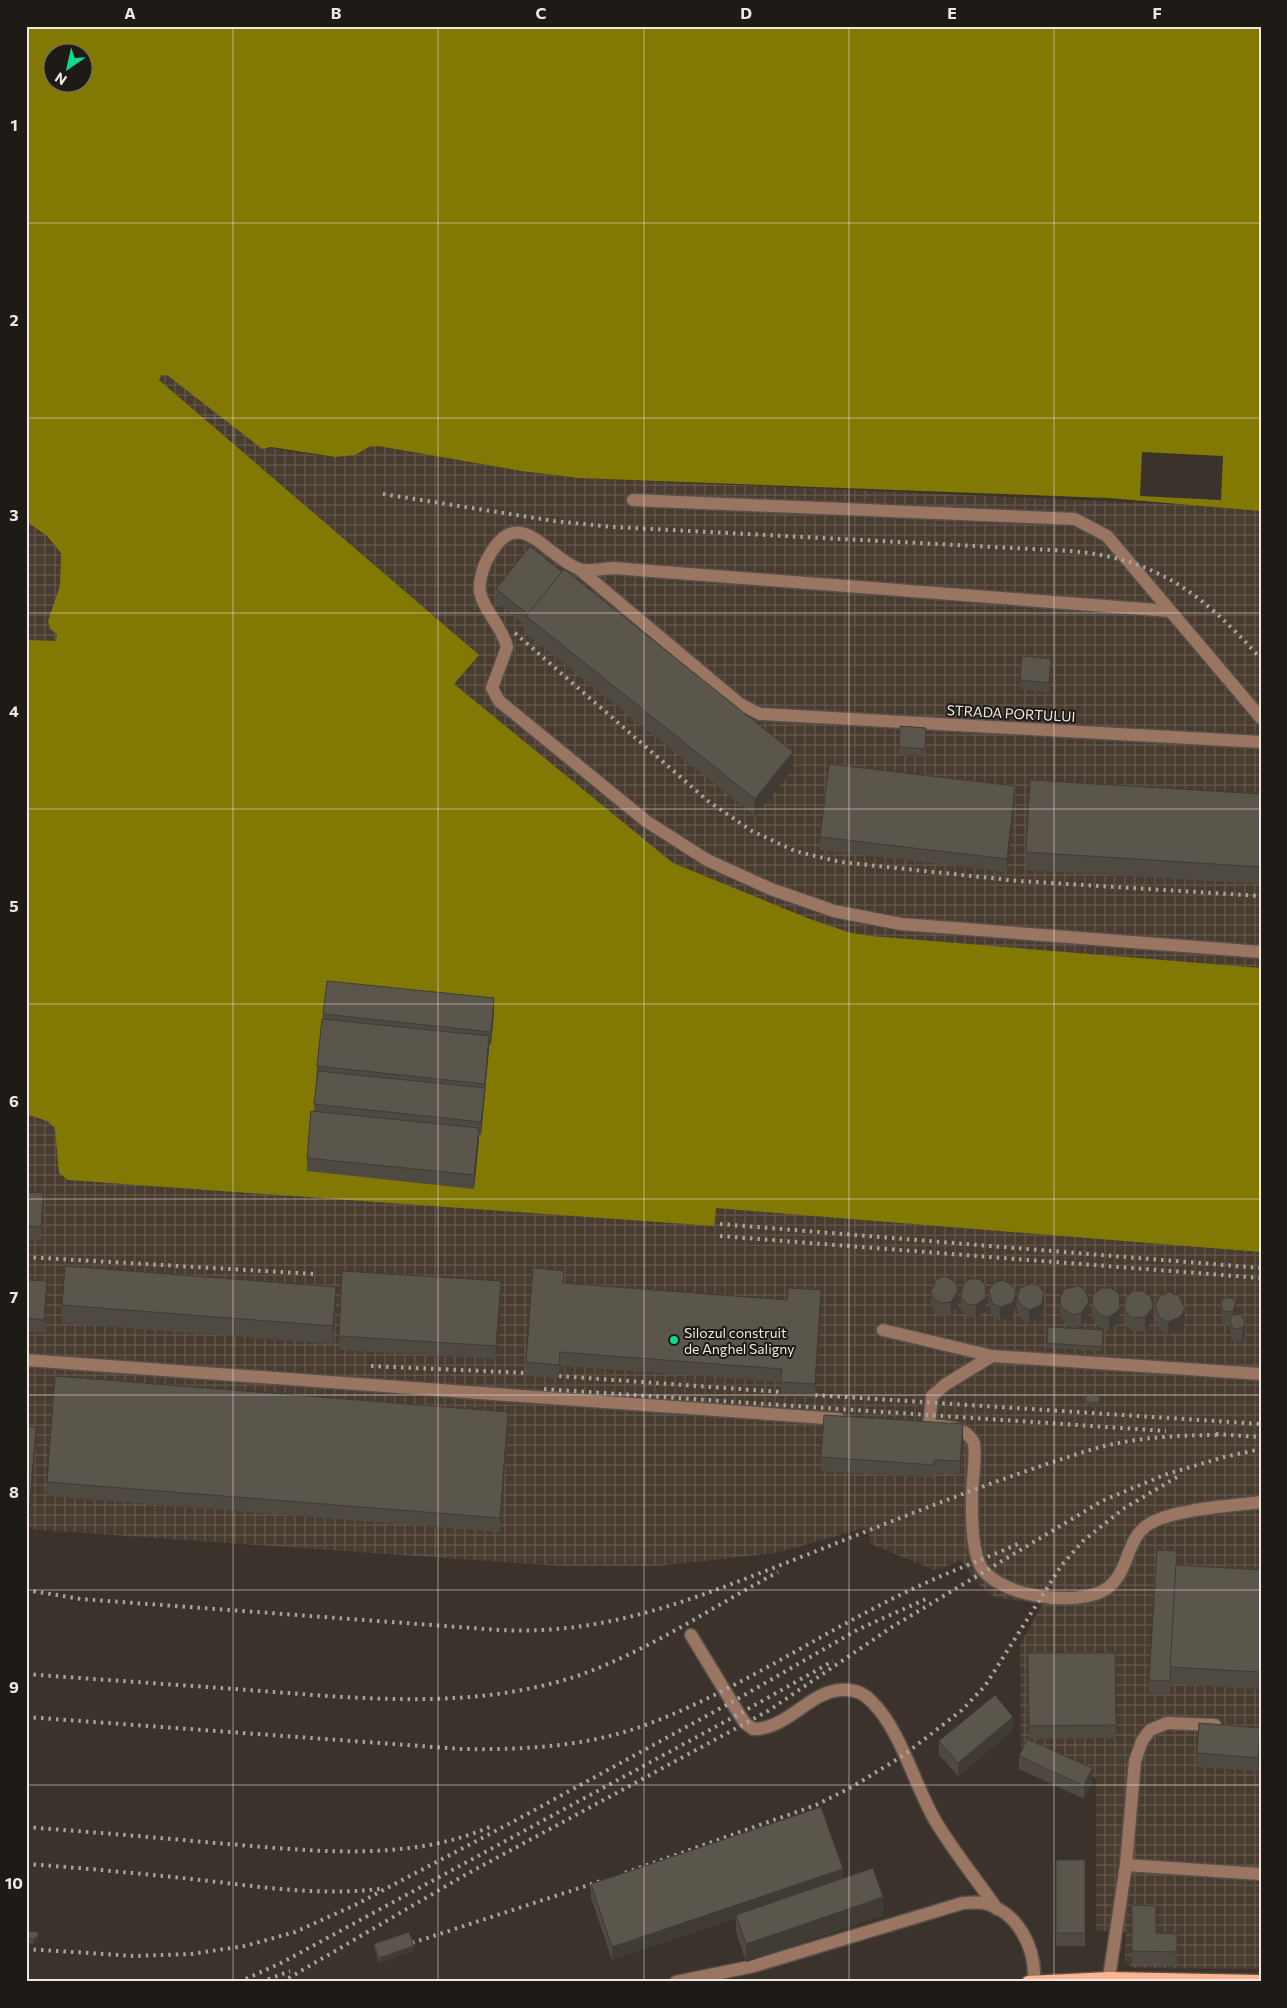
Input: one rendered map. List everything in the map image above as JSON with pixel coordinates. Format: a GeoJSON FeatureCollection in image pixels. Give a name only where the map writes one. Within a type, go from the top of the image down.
{"type":"FeatureCollection","features":[{"type":"Feature","properties":{"kind":"main road"},"geometry":{"type":"LineString","coordinates":[[1031,1981],[1109,1978],[1261,1981]]}},
{"type":"Feature","properties":{"kind":"lane"},"geometry":{"type":"LineString","coordinates":[[633,500],[1075,519],[1107,536],[1261,718]]}},
{"type":"Feature","properties":{"kind":"lane"},"geometry":{"type":"LineString","coordinates":[[1170,611],[613,568],[579,569],[532,536],[521,532],[509,534],[496,542],[483,565],[480,595],[507,647],[492,688],[498,701],[646,821],[707,860],[771,889],[834,911],[901,924],[1261,952]]}},
{"type":"Feature","properties":{"kind":"lane","name":"STRADA PORTULUI"},"geometry":{"type":"LineString","coordinates":[[579,569],[740,704],[760,714],[1261,742]]}},
{"type":"Feature","properties":{"kind":"lane"},"geometry":{"type":"LineString","coordinates":[[883,1330],[992,1356],[1261,1374]]}},
{"type":"Feature","properties":{"kind":"lane"},"geometry":{"type":"LineString","coordinates":[[992,1356],[946,1384],[932,1396],[924,1425],[956,1428],[971,1436],[975,1449],[972,1492],[974,1545],[978,1560],[989,1578],[1021,1593],[1050,1597],[1087,1597],[1106,1590],[1120,1574],[1135,1538],[1149,1524],[1170,1516],[1261,1502]]}},
{"type":"Feature","properties":{"kind":"lane"},"geometry":{"type":"LineString","coordinates":[[26,1360],[850,1420]]}},
{"type":"Feature","properties":{"kind":"lane"},"geometry":{"type":"LineString","coordinates":[[692,1635],[739,1714],[745,1723],[753,1729],[770,1727],[832,1690],[853,1690],[872,1702],[893,1733],[936,1821],[996,1909]]}},
{"type":"Feature","properties":{"kind":"lane"},"geometry":{"type":"LineString","coordinates":[[1109,1978],[1126,1865],[1136,1761],[1142,1741],[1150,1730],[1167,1723],[1230,1726]]}},
{"type":"Feature","properties":{"kind":"lane"},"geometry":{"type":"LineString","coordinates":[[1126,1865],[1261,1874]]}},
{"type":"Feature","properties":{"kind":"lane"},"geometry":{"type":"LineString","coordinates":[[676,1982],[754,1966],[963,1903],[982,1903],[1011,1918],[1029,1943],[1035,1967],[1031,1981]]}},
{"type":"Feature","properties":{"kind":"shaded area"},"geometry":{"type":"Polygon","coordinates":[[[26,26],[1261,26],[1261,511],[1108,498],[578,478],[521,471],[378,446],[369,447],[355,455],[335,457],[271,447],[262,449],[167,375],[162,375],[159,380],[479,655],[454,684],[673,863],[807,918],[851,933],[1261,968],[1261,1252],[716,1208],[714,1226],[68,1180],[59,1173],[55,1128],[47,1121],[26,1114],[26,705],[29,640],[56,641],[57,634],[50,629],[48,621],[60,586],[61,553],[47,536],[26,521],[26,26]]]}},
{"type":"Feature","properties":{"kind":"shaded area"},"geometry":{"type":"Polygon","coordinates":[[[162,375],[167,375],[265,447],[329,457],[355,455],[369,447],[378,446],[521,471],[578,478],[1261,508],[1261,1969],[1133,1968],[1125,1961],[1126,1932],[1096,1931],[1096,1778],[1021,1746],[1020,1645],[1043,1603],[996,1598],[976,1582],[962,1561],[934,1570],[869,1543],[870,1537],[865,1528],[776,1553],[658,1566],[560,1566],[26,1529],[26,521],[47,536],[61,553],[161,385],[159,380],[162,375]]]}},
{"type":"Feature","properties":{"kind":"pier"},"geometry":{"type":"Polygon","coordinates":[[[1142,452],[1223,456],[1221,500],[1140,496],[1142,452]]]}},
{"type":"Feature","properties":{"kind":"building"},"geometry":{"type":"Polygon","coordinates":[[[530,546],[562,572],[528,614],[496,589],[530,546]]]}},
{"type":"Feature","properties":{"kind":"building"},"geometry":{"type":"Polygon","coordinates":[[[564,569],[793,752],[755,799],[526,616],[564,569]]]}},
{"type":"Feature","properties":{"kind":"building"},"geometry":{"type":"Polygon","coordinates":[[[1022,656],[1051,659],[1049,683],[1020,680],[1022,656]]]}},
{"type":"Feature","properties":{"kind":"building"},"geometry":{"type":"Polygon","coordinates":[[[900,726],[926,728],[925,749],[899,747],[900,726]]]}},
{"type":"Feature","properties":{"kind":"building"},"geometry":{"type":"Polygon","coordinates":[[[829,764],[1015,786],[1007,859],[820,837],[829,764]]]}},
{"type":"Feature","properties":{"kind":"building"},"geometry":{"type":"Polygon","coordinates":[[[1030,780],[1261,794],[1261,867],[1026,852],[1030,780]]]}},
{"type":"Feature","properties":{"kind":"building"},"geometry":{"type":"Polygon","coordinates":[[[327,981],[494,998],[491,1032],[323,1014],[327,981]]]}},
{"type":"Feature","properties":{"kind":"building"},"geometry":{"type":"Polygon","coordinates":[[[322,1019],[489,1036],[485,1084],[317,1066],[322,1019]]]}},
{"type":"Feature","properties":{"kind":"building"},"geometry":{"type":"Polygon","coordinates":[[[318,1071],[485,1088],[481,1122],[314,1104],[318,1071]]]}},
{"type":"Feature","properties":{"kind":"building"},"geometry":{"type":"Polygon","coordinates":[[[311,1111],[479,1128],[474,1175],[307,1158],[311,1111]]]}},
{"type":"Feature","properties":{"kind":"building"},"geometry":{"type":"Polygon","coordinates":[[[26,1192],[43,1193],[41,1227],[26,1226],[26,1192]]]}},
{"type":"Feature","properties":{"kind":"building"},"geometry":{"type":"Polygon","coordinates":[[[65,1266],[336,1287],[333,1326],[62,1305],[65,1266]]]}},
{"type":"Feature","properties":{"kind":"building","name":"Silozul construit de Anghel Saligny"},"geometry":{"type":"Polygon","coordinates":[[[533,1268],[564,1271],[563,1283],[787,1300],[788,1288],[821,1290],[815,1384],[781,1382],[782,1369],[560,1352],[559,1365],[526,1362],[533,1268]]]}},
{"type":"Feature","properties":{"kind":"building"},"geometry":{"type":"Polygon","coordinates":[[[342,1271],[501,1281],[496,1346],[339,1336],[342,1271]]]}},
{"type":"Feature","properties":{"kind":"building"},"geometry":{"type":"Polygon","coordinates":[[[945,1276],[956,1283],[958,1291],[951,1302],[942,1303],[934,1299],[931,1291],[937,1279],[945,1276]]]}},
{"type":"Feature","properties":{"kind":"building"},"geometry":{"type":"Polygon","coordinates":[[[970,1279],[979,1279],[985,1285],[986,1297],[976,1305],[967,1304],[961,1297],[963,1284],[970,1279]]]}},
{"type":"Feature","properties":{"kind":"building"},"geometry":{"type":"Polygon","coordinates":[[[26,1280],[47,1281],[44,1320],[26,1318],[26,1280]]]}},
{"type":"Feature","properties":{"kind":"building"},"geometry":{"type":"Polygon","coordinates":[[[1003,1280],[1014,1287],[1016,1295],[1012,1303],[1000,1307],[992,1303],[989,1290],[994,1283],[1003,1280]]]}},
{"type":"Feature","properties":{"kind":"building"},"geometry":{"type":"Polygon","coordinates":[[[1031,1283],[1039,1286],[1044,1293],[1041,1305],[1029,1310],[1021,1305],[1017,1297],[1020,1288],[1031,1283]]]}},
{"type":"Feature","properties":{"kind":"building"},"geometry":{"type":"Polygon","coordinates":[[[1079,1286],[1086,1292],[1089,1302],[1081,1313],[1072,1315],[1061,1307],[1060,1298],[1064,1289],[1079,1286]]]}},
{"type":"Feature","properties":{"kind":"building"},"geometry":{"type":"Polygon","coordinates":[[[1101,1288],[1111,1288],[1119,1294],[1120,1309],[1109,1317],[1100,1315],[1092,1305],[1093,1295],[1101,1288]]]}},
{"type":"Feature","properties":{"kind":"building"},"geometry":{"type":"Polygon","coordinates":[[[1133,1291],[1143,1291],[1151,1297],[1153,1307],[1145,1317],[1132,1318],[1125,1311],[1125,1298],[1133,1291]]]}},
{"type":"Feature","properties":{"kind":"building"},"geometry":{"type":"Polygon","coordinates":[[[1169,1292],[1179,1296],[1185,1309],[1180,1317],[1168,1322],[1160,1318],[1155,1305],[1160,1296],[1169,1292]]]}},
{"type":"Feature","properties":{"kind":"building"},"geometry":{"type":"Polygon","coordinates":[[[1225,1298],[1232,1298],[1236,1302],[1233,1311],[1226,1312],[1222,1309],[1221,1302],[1225,1298]]]}},
{"type":"Feature","properties":{"kind":"building"},"geometry":{"type":"Polygon","coordinates":[[[1241,1314],[1245,1323],[1242,1328],[1235,1329],[1231,1326],[1230,1319],[1233,1315],[1241,1314]]]}},
{"type":"Feature","properties":{"kind":"building"},"geometry":{"type":"Polygon","coordinates":[[[1048,1327],[1103,1330],[1102,1347],[1047,1343],[1048,1327]]]}},
{"type":"Feature","properties":{"kind":"building"},"geometry":{"type":"Polygon","coordinates":[[[55,1376],[508,1412],[500,1518],[47,1482],[55,1376]]]}},
{"type":"Feature","properties":{"kind":"building"},"geometry":{"type":"Polygon","coordinates":[[[1086,1395],[1100,1396],[1099,1403],[1086,1402],[1086,1395]]]}},
{"type":"Feature","properties":{"kind":"building"},"geometry":{"type":"Polygon","coordinates":[[[824,1415],[963,1424],[960,1461],[934,1460],[934,1465],[821,1457],[824,1415]]]}},
{"type":"Feature","properties":{"kind":"building"},"geometry":{"type":"Polygon","coordinates":[[[26,1426],[36,1427],[29,1513],[26,1513],[26,1426]]]}},
{"type":"Feature","properties":{"kind":"building"},"geometry":{"type":"Polygon","coordinates":[[[1157,1550],[1177,1551],[1170,1681],[1149,1680],[1157,1550]]]}},
{"type":"Feature","properties":{"kind":"building"},"geometry":{"type":"Polygon","coordinates":[[[1176,1565],[1261,1570],[1260,1672],[1170,1667],[1176,1565]]]}},
{"type":"Feature","properties":{"kind":"building"},"geometry":{"type":"Polygon","coordinates":[[[1028,1653],[1115,1653],[1116,1725],[1029,1726],[1028,1653]]]}},
{"type":"Feature","properties":{"kind":"building"},"geometry":{"type":"Polygon","coordinates":[[[1261,1656],[1261,1689],[1259,1689],[1261,1656]]]}},
{"type":"Feature","properties":{"kind":"building"},"geometry":{"type":"Polygon","coordinates":[[[995,1695],[1013,1717],[958,1763],[939,1741],[995,1695]]]}},
{"type":"Feature","properties":{"kind":"building"},"geometry":{"type":"Polygon","coordinates":[[[1199,1723],[1260,1728],[1258,1758],[1197,1753],[1199,1723]]]}},
{"type":"Feature","properties":{"kind":"building"},"geometry":{"type":"Polygon","coordinates":[[[1027,1739],[1092,1768],[1084,1786],[1019,1756],[1027,1739]]]}},
{"type":"Feature","properties":{"kind":"building"},"geometry":{"type":"Polygon","coordinates":[[[821,1807],[843,1869],[612,1947],[591,1884],[821,1807]]]}},
{"type":"Feature","properties":{"kind":"building"},"geometry":{"type":"Polygon","coordinates":[[[1056,1860],[1085,1860],[1085,1933],[1056,1933],[1056,1860]]]}},
{"type":"Feature","properties":{"kind":"building"},"geometry":{"type":"Polygon","coordinates":[[[873,1868],[883,1897],[746,1944],[736,1915],[873,1868]]]}},
{"type":"Feature","properties":{"kind":"building"},"geometry":{"type":"Polygon","coordinates":[[[1132,1905],[1156,1906],[1156,1933],[1177,1934],[1177,1952],[1132,1951],[1132,1905]]]}},
{"type":"Feature","properties":{"kind":"building"},"geometry":{"type":"Polygon","coordinates":[[[26,1931],[38,1932],[38,1936],[33,1939],[26,1939],[26,1931]]]}},
{"type":"Feature","properties":{"kind":"building"},"geometry":{"type":"Polygon","coordinates":[[[409,1932],[414,1946],[379,1958],[374,1944],[409,1932]]]}},
{"type":"Feature","properties":{"kind":"railway"},"geometry":{"type":"LineString","coordinates":[[383,494],[554,521],[614,527],[1070,551],[1101,555],[1154,571],[1177,584],[1219,616],[1261,659]]}},
{"type":"Feature","properties":{"kind":"railway"},"geometry":{"type":"LineString","coordinates":[[515,633],[708,801],[752,831],[795,851],[840,862],[1019,881],[1261,896]]}},
{"type":"Feature","properties":{"kind":"railway"},"geometry":{"type":"LineString","coordinates":[[720,1224],[1261,1268]]}},
{"type":"Feature","properties":{"kind":"railway"},"geometry":{"type":"LineString","coordinates":[[720,1236],[1261,1278]]}},
{"type":"Feature","properties":{"kind":"railway"},"geometry":{"type":"LineString","coordinates":[[26,1257],[315,1274]]}},
{"type":"Feature","properties":{"kind":"railway"},"geometry":{"type":"LineString","coordinates":[[371,1366],[527,1373]]}},
{"type":"Feature","properties":{"kind":"railway"},"geometry":{"type":"LineString","coordinates":[[559,1376],[781,1392]]}},
{"type":"Feature","properties":{"kind":"railway"},"geometry":{"type":"LineString","coordinates":[[544,1389],[1166,1431]]}},
{"type":"Feature","properties":{"kind":"railway"},"geometry":{"type":"LineString","coordinates":[[815,1395],[1261,1424]]}},
{"type":"Feature","properties":{"kind":"railway"},"geometry":{"type":"LineString","coordinates":[[1216,1434],[1261,1437]]}},
{"type":"Feature","properties":{"kind":"railway"},"geometry":{"type":"LineString","coordinates":[[26,1590],[81,1599],[499,1630],[541,1630],[581,1626],[620,1619],[658,1609],[733,1584],[953,1498],[1026,1471],[1100,1447],[1160,1437],[1221,1435]]}},
{"type":"Feature","properties":{"kind":"railway"},"geometry":{"type":"LineString","coordinates":[[282,1982],[465,1875],[768,1711],[892,1627],[1102,1501],[1164,1475],[1224,1457],[1261,1449]]}},
{"type":"Feature","properties":{"kind":"railway"},"geometry":{"type":"LineString","coordinates":[[625,1873],[816,1805],[852,1787],[904,1755],[962,1710],[985,1686],[1061,1566],[1083,1541],[1123,1509],[1177,1477]]}},
{"type":"Feature","properties":{"kind":"railway"},"geometry":{"type":"LineString","coordinates":[[26,1717],[461,1749],[528,1748],[572,1743],[637,1728],[705,1700],[900,1595],[1018,1544]]}},
{"type":"Feature","properties":{"kind":"railway"},"geometry":{"type":"LineString","coordinates":[[26,1674],[381,1699],[462,1698],[502,1693],[541,1686],[580,1675],[606,1665],[656,1641],[778,1572]]}},
{"type":"Feature","properties":{"kind":"railway"},"geometry":{"type":"LineString","coordinates":[[26,1949],[135,1956],[191,1954],[245,1946],[295,1932],[355,1905],[520,1818],[732,1702],[859,1629],[926,1599]]}},
{"type":"Feature","properties":{"kind":"railway"},"geometry":{"type":"LineString","coordinates":[[239,1982],[283,1962],[833,1661]]}},
{"type":"Feature","properties":{"kind":"railway"},"geometry":{"type":"LineString","coordinates":[[26,1827],[285,1849],[355,1851],[391,1850],[425,1846],[459,1838],[492,1826]]}},
{"type":"Feature","properties":{"kind":"railway"},"geometry":{"type":"LineString","coordinates":[[26,1864],[136,1873],[290,1890],[335,1892],[380,1889]]}},
{"type":"Feature","properties":{"kind":"railway"},"geometry":{"type":"LineString","coordinates":[[412,1943],[604,1880]]}},
{"type":"Feature","properties":{"kind":"railway"},"geometry":{"type":"LineString","coordinates":[[261,1982],[290,1971]]}},
{"type":"Feature","properties":{"kind":"place","name":"Silozul construit de Anghel Saligny"},"geometry":{"type":"Point","coordinates":[674,1340]}}]}
